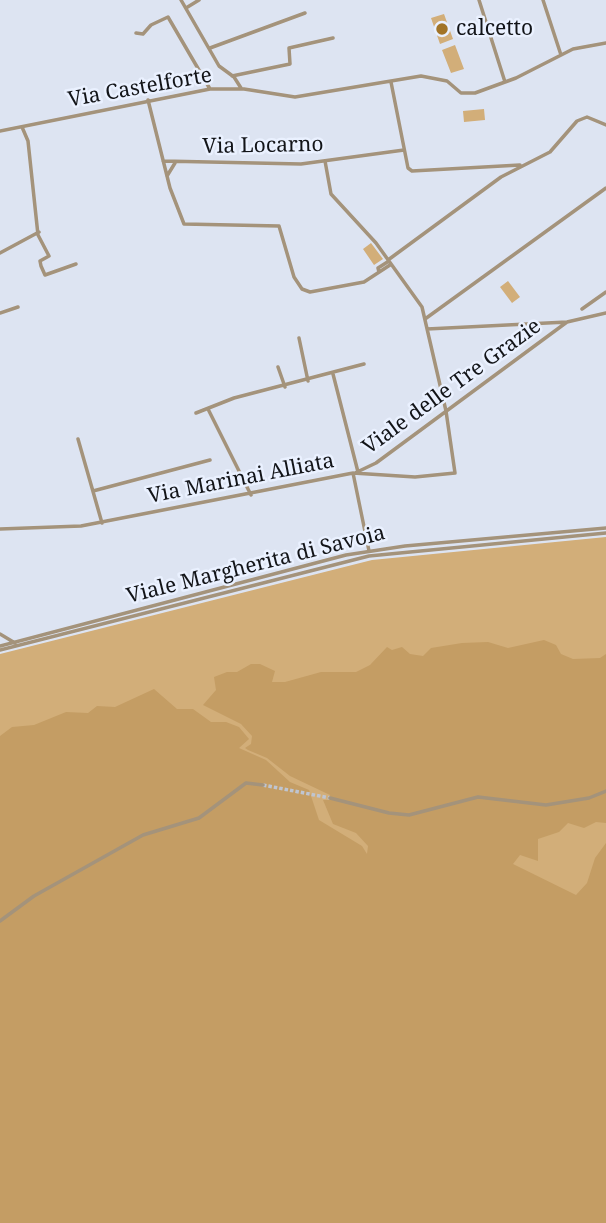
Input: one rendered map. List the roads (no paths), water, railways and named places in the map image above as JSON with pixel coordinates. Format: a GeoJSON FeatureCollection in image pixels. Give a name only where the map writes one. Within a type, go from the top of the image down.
{"type":"FeatureCollection","features":[{"type":"Feature","properties":{"kind":"street"},"geometry":{"type":"LineString","coordinates":[[181,0],[219,66],[242,88]]}},
{"type":"Feature","properties":{"kind":"street"},"geometry":{"type":"LineString","coordinates":[[186,8],[199,0]]}},
{"type":"Feature","properties":{"kind":"street"},"geometry":{"type":"LineString","coordinates":[[480,0],[505,82]]}},
{"type":"Feature","properties":{"kind":"street"},"geometry":{"type":"LineString","coordinates":[[543,0],[561,55]]}},
{"type":"Feature","properties":{"kind":"street"},"geometry":{"type":"LineString","coordinates":[[210,48],[305,13]]}},
{"type":"Feature","properties":{"kind":"street"},"geometry":{"type":"LineString","coordinates":[[136,33],[143,34],[151,25],[168,17],[210,89]]}},
{"type":"Feature","properties":{"kind":"street"},"geometry":{"type":"LineString","coordinates":[[232,76],[238,72],[290,64],[289,48],[333,38]]}},
{"type":"Feature","properties":{"kind":"street","name":"Via Castelforte"},"geometry":{"type":"LineString","coordinates":[[0,131],[210,89],[242,88],[295,97],[421,76],[436,77],[461,93],[467,93],[505,82],[584,46],[606,43]]}},
{"type":"Feature","properties":{"kind":"street"},"geometry":{"type":"LineString","coordinates":[[391,82],[408,168],[412,171],[520,165]]}},
{"type":"Feature","properties":{"kind":"street"},"geometry":{"type":"LineString","coordinates":[[148,100],[167,176],[184,224],[261,224],[282,228],[294,278],[302,289],[310,292],[364,282],[379,272],[378,268],[520,165],[550,152],[578,121],[587,117],[606,125]]}},
{"type":"Feature","properties":{"kind":"street"},"geometry":{"type":"LineString","coordinates":[[22,127],[28,141],[39,232],[49,256],[40,261],[45,275],[76,264]]}},
{"type":"Feature","properties":{"kind":"street","name":"Via Locarno"},"geometry":{"type":"LineString","coordinates":[[163,160],[175,163],[301,164],[404,150]]}},
{"type":"Feature","properties":{"kind":"street","name":"Via Marinai Alliata"},"geometry":{"type":"LineString","coordinates":[[0,529],[66,529],[251,496],[355,473],[415,477],[456,473],[446,411],[422,307],[389,262],[331,194],[325,161]]}},
{"type":"Feature","properties":{"kind":"street"},"geometry":{"type":"LineString","coordinates":[[167,176],[175,163]]}},
{"type":"Feature","properties":{"kind":"street"},"geometry":{"type":"LineString","coordinates":[[425,319],[606,188]]}},
{"type":"Feature","properties":{"kind":"street"},"geometry":{"type":"LineString","coordinates":[[0,253],[39,232]]}},
{"type":"Feature","properties":{"kind":"street"},"geometry":{"type":"LineString","coordinates":[[582,309],[606,292]]}},
{"type":"Feature","properties":{"kind":"street"},"geometry":{"type":"LineString","coordinates":[[0,313],[18,307]]}},
{"type":"Feature","properties":{"kind":"street"},"geometry":{"type":"LineString","coordinates":[[427,329],[567,322],[606,313]]}},
{"type":"Feature","properties":{"kind":"street","name":"Viale delle Tre Grazie"},"geometry":{"type":"LineString","coordinates":[[355,473],[376,463],[567,322]]}},
{"type":"Feature","properties":{"kind":"street"},"geometry":{"type":"LineString","coordinates":[[299,338],[308,381]]}},
{"type":"Feature","properties":{"kind":"street"},"geometry":{"type":"LineString","coordinates":[[196,413],[234,398],[285,387],[365,364]]}},
{"type":"Feature","properties":{"kind":"street"},"geometry":{"type":"LineString","coordinates":[[278,366],[285,387]]}},
{"type":"Feature","properties":{"kind":"street"},"geometry":{"type":"LineString","coordinates":[[333,374],[369,551]]}},
{"type":"Feature","properties":{"kind":"street"},"geometry":{"type":"LineString","coordinates":[[208,409],[251,496]]}},
{"type":"Feature","properties":{"kind":"street"},"geometry":{"type":"LineString","coordinates":[[78,439],[102,523]]}},
{"type":"Feature","properties":{"kind":"street"},"geometry":{"type":"LineString","coordinates":[[93,491],[210,460]]}},
{"type":"Feature","properties":{"kind":"street","name":"Viale Margherita di Savoia"},"geometry":{"type":"LineString","coordinates":[[0,648],[369,551],[606,530]]}},
{"type":"Feature","properties":{"kind":"street","name":"Viale Margherita di Savoia"},"geometry":{"type":"LineString","coordinates":[[14,645],[369,556],[606,530]]}},
{"type":"Feature","properties":{"kind":"street"},"geometry":{"type":"LineString","coordinates":[[0,634],[14,645]]}},
{"type":"Feature","properties":{"kind":"street"},"geometry":{"type":"LineString","coordinates":[[0,921],[34,896],[143,835],[199,818],[246,783],[263,785]]}},
{"type":"Feature","properties":{"kind":"street"},"geometry":{"type":"LineString","coordinates":[[330,798],[389,813],[409,815],[478,797],[546,805],[589,798],[606,791]]}},
{"type":"Feature","properties":{"kind":"tunnel"},"geometry":{"type":"LineString","coordinates":[[263,785],[330,798]]}},
{"type":"Feature","properties":{"kind":"place","name":"calcetto"},"geometry":{"type":"Point","coordinates":[442,29]}}]}
